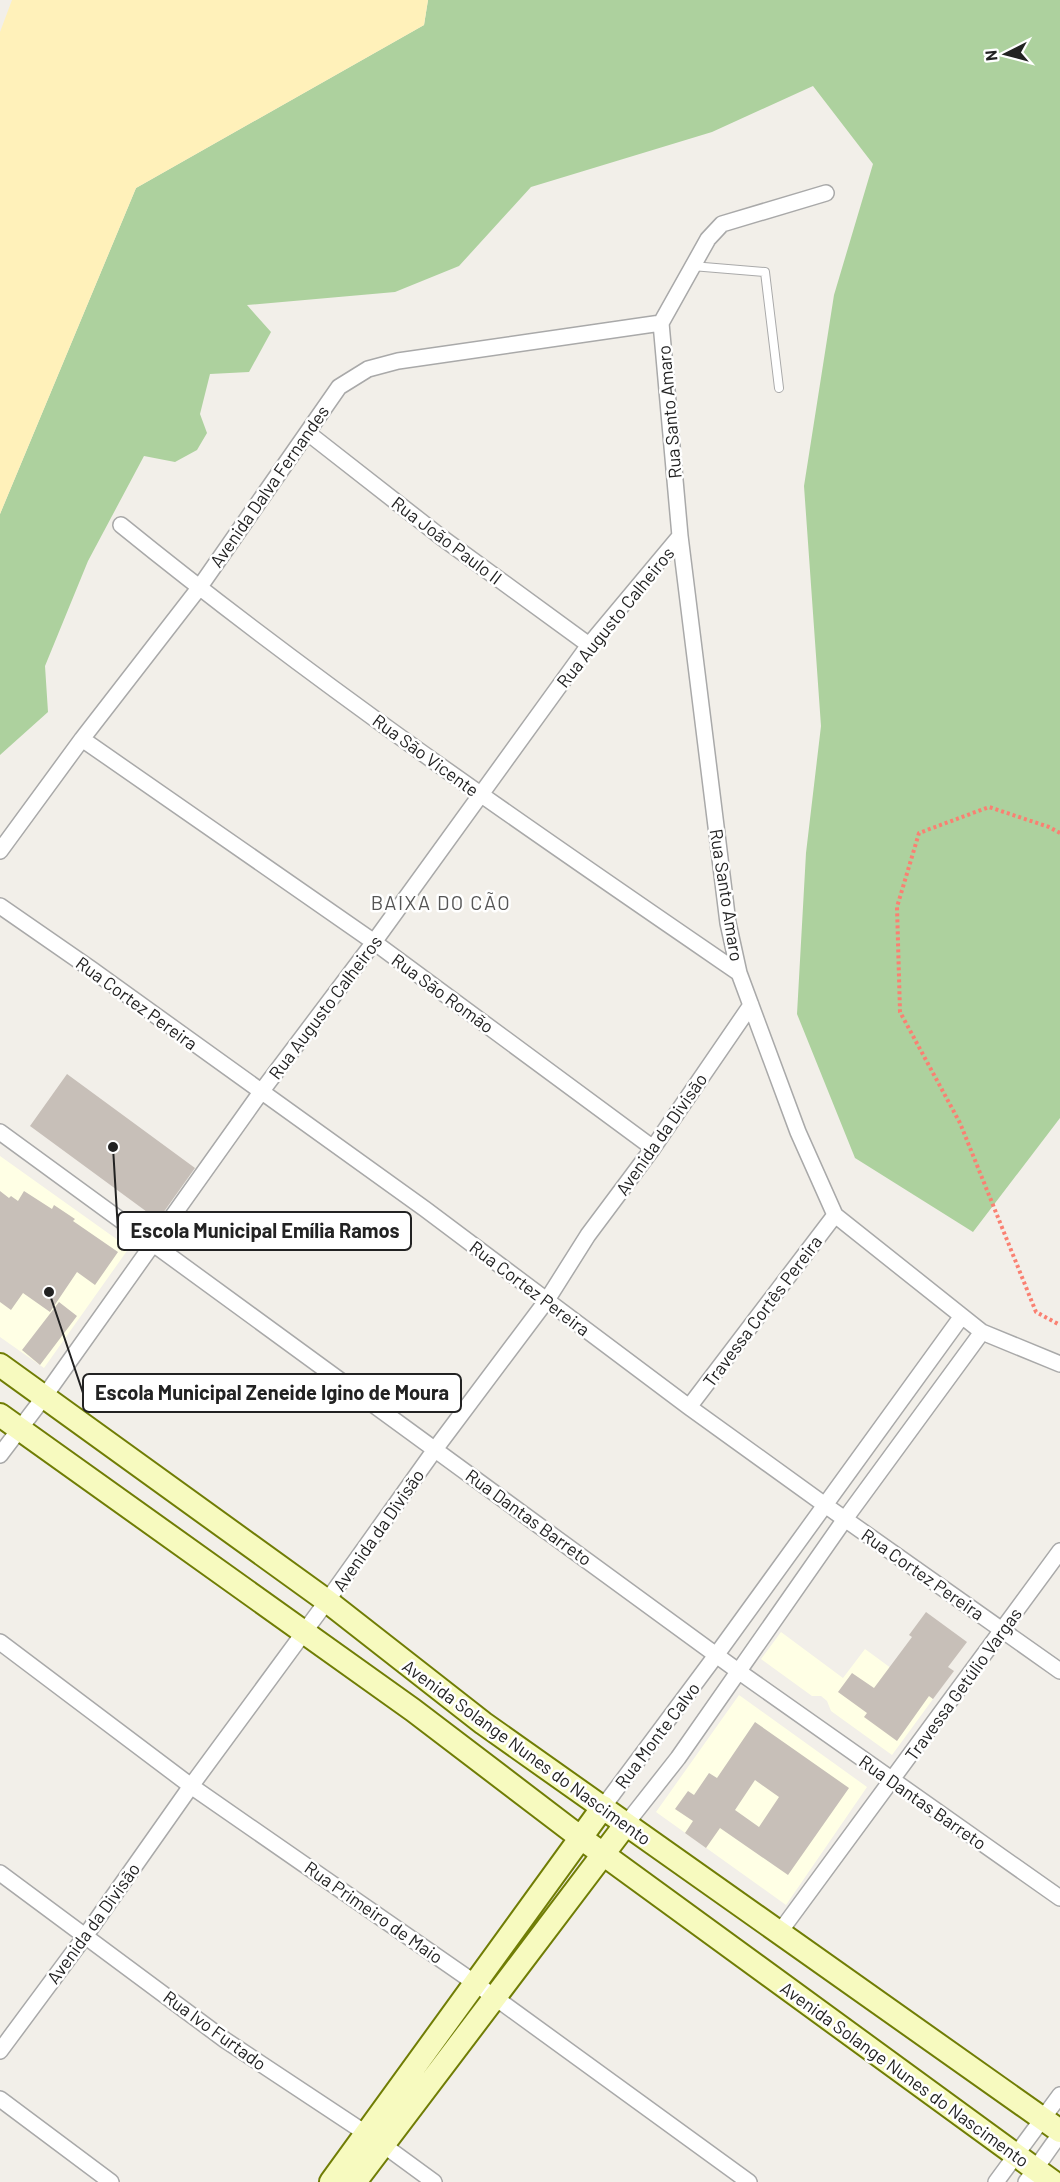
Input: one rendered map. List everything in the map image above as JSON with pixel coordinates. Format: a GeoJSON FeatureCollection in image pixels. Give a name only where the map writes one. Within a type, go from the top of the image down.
{"type":"FeatureCollection","features":[{"type":"Feature","properties":{"kind":"main road","name":"Avenida Solange Nunes do Nascimento"},"geometry":{"type":"LineString","coordinates":[[0,1365],[327,1601],[483,1723],[1055,2128]]}},
{"type":"Feature","properties":{"kind":"main road","name":"Avenida Solange Nunes do Nascimento"},"geometry":{"type":"LineString","coordinates":[[0,1415],[413,1710],[581,1838],[1017,2156],[1038,2178]]}},
{"type":"Feature","properties":{"kind":"main road","name":"Rua Monte Calvo"},"geometry":{"type":"LineString","coordinates":[[355,2182],[374,2139],[475,1983],[603,1807]]}},
{"type":"Feature","properties":{"kind":"main road","name":"Rua Monte Calvo"},"geometry":{"type":"LineString","coordinates":[[330,2182],[374,2139],[495,1998],[626,1824]]}},
{"type":"Feature","properties":{"kind":"street"},"geometry":{"type":"LineString","coordinates":[[661,323],[708,239],[722,224],[826,193]]}},
{"type":"Feature","properties":{"kind":"street","name":"Avenida Dalva Fernandes"},"geometry":{"type":"LineString","coordinates":[[0,850],[82,739],[199,588],[339,387],[361,372],[381,364],[661,323]]}},
{"type":"Feature","properties":{"kind":"street","name":"Rua Santo Amaro"},"geometry":{"type":"LineString","coordinates":[[661,323],[680,537],[728,923],[739,973],[798,1132],[835,1215],[982,1332],[1060,1364]]}},
{"type":"Feature","properties":{"kind":"street","name":"Rua João Paulo II"},"geometry":{"type":"LineString","coordinates":[[308,433],[441,537],[590,645]]}},
{"type":"Feature","properties":{"kind":"street","name":"Rua São Vicente"},"geometry":{"type":"LineString","coordinates":[[121,525],[199,588],[482,795],[739,973]]}},
{"type":"Feature","properties":{"kind":"street","name":"Rua Augusto Calheiros"},"geometry":{"type":"LineString","coordinates":[[0,1455],[44,1397],[261,1092],[374,942],[590,645],[680,537]]}},
{"type":"Feature","properties":{"kind":"street","name":"Rua São Romão"},"geometry":{"type":"LineString","coordinates":[[82,739],[374,942],[652,1148]]}},
{"type":"Feature","properties":{"kind":"street","name":"Rua Cortez Pereira"},"geometry":{"type":"LineString","coordinates":[[0,906],[425,1209],[689,1407],[1060,1671]]}},
{"type":"Feature","properties":{"kind":"street","name":"Avenida da Divisão"},"geometry":{"type":"LineString","coordinates":[[0,2051],[304,1634],[436,1448],[547,1300],[588,1235],[652,1148],[751,1005]]}},
{"type":"Feature","properties":{"kind":"street","name":"Rua Dantas Barreto"},"geometry":{"type":"LineString","coordinates":[[0,1132],[436,1448],[738,1671],[1060,1898]]}},
{"type":"Feature","properties":{"kind":"street","name":"Travessa Cortês Pereira"},"geometry":{"type":"LineString","coordinates":[[689,1407],[835,1215]]}},
{"type":"Feature","properties":{"kind":"street","name":"Rua Monte Calvo"},"geometry":{"type":"LineString","coordinates":[[603,1807],[962,1316]]}},
{"type":"Feature","properties":{"kind":"street","name":"Rua Monte Calvo"},"geometry":{"type":"LineString","coordinates":[[626,1824],[678,1758],[845,1519],[982,1332]]}},
{"type":"Feature","properties":{"kind":"street","name":"Travessa Getúlio Vargas"},"geometry":{"type":"LineString","coordinates":[[779,1933],[1060,1551]]}},
{"type":"Feature","properties":{"kind":"street","name":"Rua Primeiro de Maio"},"geometry":{"type":"LineString","coordinates":[[0,1642],[191,1786],[475,1983],[749,2182]]}},
{"type":"Feature","properties":{"kind":"street","name":"Rua Ivo Furtado"},"geometry":{"type":"LineString","coordinates":[[0,1873],[225,2040],[374,2139],[434,2182]]}},
{"type":"Feature","properties":{"kind":"street"},"geometry":{"type":"LineString","coordinates":[[1038,2178],[1055,2128],[1060,2095]]}},
{"type":"Feature","properties":{"kind":"street"},"geometry":{"type":"LineString","coordinates":[[0,2100],[111,2182]]}},
{"type":"Feature","properties":{"kind":"street"},"geometry":{"type":"LineString","coordinates":[[996,2182],[1017,2156],[1055,2128]]}},
{"type":"Feature","properties":{"kind":"lane"},"geometry":{"type":"LineString","coordinates":[[692,266],[765,272],[779,388]]}},
{"type":"Feature","properties":{"kind":"path"},"geometry":{"type":"LineString","coordinates":[[1060,833],[1049,827],[989,807],[919,833],[897,907],[900,1012],[960,1123],[1036,1312],[1060,1325]]}},
{"type":"Feature","properties":{"kind":"shaded area"},"geometry":{"type":"Polygon","coordinates":[[[0,1156],[129,1248],[44,1368],[0,1337],[0,1156]]]}},
{"type":"Feature","properties":{"kind":"shaded area"},"geometry":{"type":"Polygon","coordinates":[[[781,1632],[843,1678],[865,1649],[933,1699],[892,1755],[831,1711],[827,1701],[821,1696],[812,1696],[761,1659],[781,1632]]]}},
{"type":"Feature","properties":{"kind":"shaded area"},"geometry":{"type":"Polygon","coordinates":[[[739,1695],[867,1787],[786,1905],[656,1812],[739,1695]]]}},
{"type":"Feature","properties":{"kind":"green space"},"geometry":{"type":"Polygon","coordinates":[[[428,0],[1060,0],[1060,1118],[973,1232],[855,1158],[797,1014],[806,853],[821,726],[804,486],[834,295],[873,164],[813,86],[712,132],[531,187],[459,266],[395,292],[247,305],[271,332],[249,372],[210,374],[200,414],[207,433],[197,450],[175,462],[144,456],[88,561],[45,666],[48,712],[0,755],[0,514],[136,188],[424,25],[428,0]]]}},
{"type":"Feature","properties":{"kind":"sand"},"geometry":{"type":"Polygon","coordinates":[[[12,0],[428,0],[424,25],[136,188],[0,514],[0,32],[12,0]]]}},
{"type":"Feature","properties":{"kind":"building"},"geometry":{"type":"Polygon","coordinates":[[[67,1074],[195,1168],[158,1220],[30,1126],[67,1074]]]}},
{"type":"Feature","properties":{"kind":"building"},"geometry":{"type":"Polygon","coordinates":[[[0,1191],[18,1201],[24,1191],[52,1209],[54,1205],[118,1252],[95,1285],[77,1272],[50,1312],[23,1293],[11,1310],[0,1302],[0,1191]]]}},
{"type":"Feature","properties":{"kind":"building"},"geometry":{"type":"Polygon","coordinates":[[[59,1302],[77,1316],[40,1365],[22,1350],[59,1302]]]}},
{"type":"Feature","properties":{"kind":"building"},"geometry":{"type":"Polygon","coordinates":[[[926,1612],[967,1642],[948,1667],[954,1671],[933,1699],[929,1696],[897,1741],[864,1717],[867,1713],[838,1692],[852,1673],[874,1688],[912,1637],[909,1635],[926,1612]]]}},
{"type":"Feature","properties":{"kind":"building"},"geometry":{"type":"Polygon","coordinates":[[[755,1722],[849,1788],[788,1875],[720,1828],[706,1848],[685,1833],[693,1821],[675,1809],[688,1791],[694,1795],[709,1773],[717,1778],[755,1722]],[[755,1780],[735,1810],[759,1827],[779,1797],[755,1780]]]}},
{"type":"Feature","properties":{"kind":"place","name":"Escola Municipal Emília Ramos"},"geometry":{"type":"Point","coordinates":[113,1147]}},
{"type":"Feature","properties":{"kind":"place","name":"Escola Municipal Zeneide Igino de Moura"},"geometry":{"type":"Point","coordinates":[49,1292]}},
{"type":"Feature","properties":{"kind":"district","name":"BAIXA DO CÃO"},"geometry":{"type":"Point","coordinates":[441,902]}}]}
